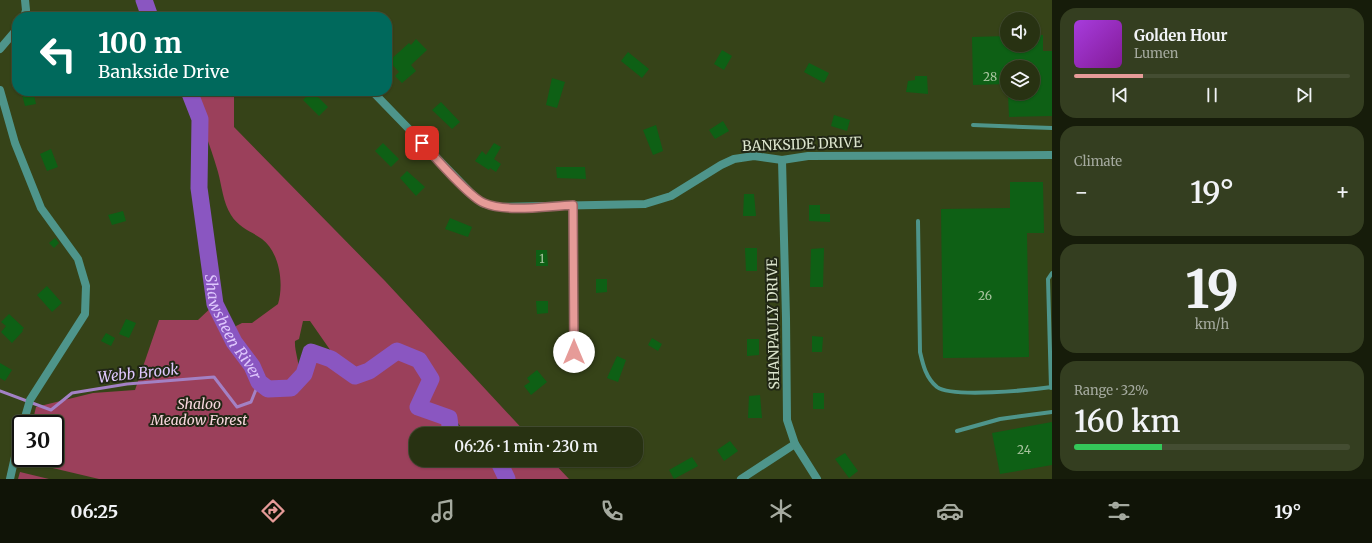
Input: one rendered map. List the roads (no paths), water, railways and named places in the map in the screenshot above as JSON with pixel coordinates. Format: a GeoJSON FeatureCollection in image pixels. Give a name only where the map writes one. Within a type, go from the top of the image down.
{"type":"FeatureCollection","features":[{"type":"Feature","properties":{"kind":"street"},"geometry":{"type":"LineString","coordinates":[[25,0],[25,12]]}},
{"type":"Feature","properties":{"kind":"street"},"geometry":{"type":"LineString","coordinates":[[0,49],[12,35]]}},
{"type":"Feature","properties":{"kind":"street"},"geometry":{"type":"LineString","coordinates":[[0,90],[15,143],[42,208],[78,259],[86,286],[85,314],[30,400],[26,415]]}},
{"type":"Feature","properties":{"kind":"street","name":"BANKSIDE DRIVE"},"geometry":{"type":"LineString","coordinates":[[377,96],[472,195],[482,203],[495,207],[523,208],[573,205],[645,204],[657,202],[670,196],[720,165],[734,159],[754,156],[782,160],[808,156],[1052,155]]}},
{"type":"Feature","properties":{"kind":"street","name":"SHANPAULY DRIVE"},"geometry":{"type":"LineString","coordinates":[[782,160],[787,420],[795,444],[817,479]]}},
{"type":"Feature","properties":{"kind":"street"},"geometry":{"type":"LineString","coordinates":[[573,205],[574,352]]}},
{"type":"Feature","properties":{"kind":"street"},"geometry":{"type":"LineString","coordinates":[[741,479],[795,444]]}},
{"type":"Feature","properties":{"kind":"street"},"geometry":{"type":"LineString","coordinates":[[10,479],[13,467]]}},
{"type":"Feature","properties":{"kind":"lane"},"geometry":{"type":"LineString","coordinates":[[973,125],[1052,128]]}},
{"type":"Feature","properties":{"kind":"lane"},"geometry":{"type":"LineString","coordinates":[[918,221],[920,352],[924,372],[937,387],[953,392],[1030,391],[1051,387],[1048,279],[1052,273]]}},
{"type":"Feature","properties":{"kind":"lane"},"geometry":{"type":"LineString","coordinates":[[957,431],[1000,419],[1052,412]]}},
{"type":"Feature","properties":{"kind":"waterway","name":"Shawsheen River"},"geometry":{"type":"LineString","coordinates":[[144,0],[148,12]]}},
{"type":"Feature","properties":{"kind":"waterway","name":"Webb Brook"},"geometry":{"type":"LineString","coordinates":[[191,96],[200,119],[199,188],[215,304],[234,342],[252,366],[259,382],[268,389],[291,388],[304,374],[311,352],[331,359],[355,376],[369,371],[397,351],[419,360],[431,379],[418,407],[449,418],[450,427]]}},
{"type":"Feature","properties":{"kind":"waterway","name":"Webb Brook"},"geometry":{"type":"LineString","coordinates":[[0,391],[51,410],[72,393],[127,384],[214,377],[237,407],[251,402],[259,382]]}},
{"type":"Feature","properties":{"kind":"waterway","name":"Shawsheen River"},"geometry":{"type":"LineString","coordinates":[[501,467],[507,479]]}},
{"type":"Feature","properties":{"kind":"park label","name":"Shaloo Meadow Forest"},"geometry":{"type":"Point","coordinates":[199,412]}}]}
